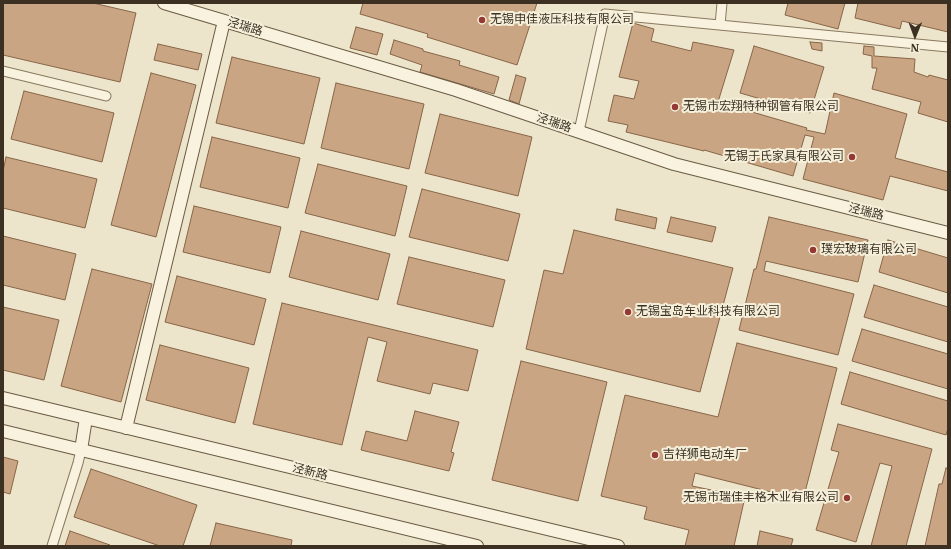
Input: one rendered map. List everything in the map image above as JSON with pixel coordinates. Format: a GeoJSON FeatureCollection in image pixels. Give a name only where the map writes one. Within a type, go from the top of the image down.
{"type":"FeatureCollection","features":[{"type":"Feature","properties":{"kind":"street","name":"泾瑞路"},"geometry":{"type":"LineString","coordinates":[[164,3],[456,90],[674,164],[948,233]]}},
{"type":"Feature","properties":{"kind":"street"},"geometry":{"type":"LineString","coordinates":[[720,25],[722,3]]}},
{"type":"Feature","properties":{"kind":"street"},"geometry":{"type":"LineString","coordinates":[[579,132],[605,14],[948,47]]}},
{"type":"Feature","properties":{"kind":"street"},"geometry":{"type":"LineString","coordinates":[[126,428],[224,21]]}},
{"type":"Feature","properties":{"kind":"street"},"geometry":{"type":"LineString","coordinates":[[3,71],[106,96]]}},
{"type":"Feature","properties":{"kind":"street","name":"泾新路"},"geometry":{"type":"LineString","coordinates":[[3,398],[618,546]]}},
{"type":"Feature","properties":{"kind":"street"},"geometry":{"type":"LineString","coordinates":[[52,546],[78,463],[86,418]]}},
{"type":"Feature","properties":{"kind":"street"},"geometry":{"type":"LineString","coordinates":[[3,431],[477,546]]}},
{"type":"Feature","properties":{"kind":"building"},"geometry":{"type":"Polygon","coordinates":[[[3,3],[93,3],[136,13],[120,82],[3,55],[3,3]]]}},
{"type":"Feature","properties":{"kind":"building","name":"无锡申佳液压科技有限公司"},"geometry":{"type":"Polygon","coordinates":[[[363,3],[537,3],[517,65],[427,37],[428,34],[360,14],[363,3]]]}},
{"type":"Feature","properties":{"kind":"building"},"geometry":{"type":"Polygon","coordinates":[[[788,3],[845,3],[838,29],[785,15],[788,3]]]}},
{"type":"Feature","properties":{"kind":"building"},"geometry":{"type":"Polygon","coordinates":[[[858,3],[948,3],[948,32],[902,21],[900,29],[855,18],[858,3]]]}},
{"type":"Feature","properties":{"kind":"building"},"geometry":{"type":"Polygon","coordinates":[[[633,23],[654,29],[651,41],[691,51],[693,42],[734,50],[718,102],[807,128],[806,130],[825,134],[834,93],[907,114],[895,158],[948,172],[948,191],[890,176],[883,200],[803,179],[814,137],[805,135],[793,176],[704,150],[626,132],[628,125],[608,121],[614,95],[634,99],[639,81],[619,77],[633,23]]]}},
{"type":"Feature","properties":{"kind":"building"},"geometry":{"type":"Polygon","coordinates":[[[356,27],[383,34],[377,55],[350,48],[356,27]]]}},
{"type":"Feature","properties":{"kind":"building"},"geometry":{"type":"Polygon","coordinates":[[[394,40],[423,49],[423,51],[460,61],[459,65],[499,77],[494,94],[420,72],[422,65],[390,54],[394,40]]]}},
{"type":"Feature","properties":{"kind":"building"},"geometry":{"type":"Polygon","coordinates":[[[810,42],[822,43],[822,51],[812,49],[810,42]]]}},
{"type":"Feature","properties":{"kind":"building"},"geometry":{"type":"Polygon","coordinates":[[[158,44],[202,54],[198,70],[154,60],[158,44]]]}},
{"type":"Feature","properties":{"kind":"building"},"geometry":{"type":"Polygon","coordinates":[[[754,46],[824,67],[810,113],[740,93],[754,46]]]}},
{"type":"Feature","properties":{"kind":"building"},"geometry":{"type":"Polygon","coordinates":[[[864,46],[874,47],[874,56],[915,59],[914,72],[928,77],[929,75],[948,80],[948,122],[918,113],[921,102],[872,89],[877,68],[872,68],[872,56],[863,54],[864,46]]]}},
{"type":"Feature","properties":{"kind":"building"},"geometry":{"type":"Polygon","coordinates":[[[232,57],[320,78],[304,144],[216,123],[232,57]]]}},
{"type":"Feature","properties":{"kind":"building"},"geometry":{"type":"Polygon","coordinates":[[[151,73],[196,85],[156,237],[111,225],[151,73]]]}},
{"type":"Feature","properties":{"kind":"building"},"geometry":{"type":"Polygon","coordinates":[[[516,75],[526,78],[519,104],[509,100],[516,75]]]}},
{"type":"Feature","properties":{"kind":"building"},"geometry":{"type":"Polygon","coordinates":[[[336,83],[424,104],[409,169],[321,148],[336,83]]]}},
{"type":"Feature","properties":{"kind":"building"},"geometry":{"type":"Polygon","coordinates":[[[24,91],[114,113],[102,162],[11,139],[24,91]]]}},
{"type":"Feature","properties":{"kind":"building"},"geometry":{"type":"Polygon","coordinates":[[[440,114],[532,137],[518,196],[425,173],[440,114]]]}},
{"type":"Feature","properties":{"kind":"building"},"geometry":{"type":"Polygon","coordinates":[[[212,137],[300,158],[288,208],[200,187],[212,137]]]}},
{"type":"Feature","properties":{"kind":"building"},"geometry":{"type":"Polygon","coordinates":[[[6,157],[97,179],[85,228],[3,208],[3,171],[6,157]]]}},
{"type":"Feature","properties":{"kind":"building"},"geometry":{"type":"Polygon","coordinates":[[[318,164],[407,186],[395,236],[305,213],[318,164]]]}},
{"type":"Feature","properties":{"kind":"building"},"geometry":{"type":"Polygon","coordinates":[[[422,189],[520,214],[508,261],[409,237],[422,189]]]}},
{"type":"Feature","properties":{"kind":"building"},"geometry":{"type":"Polygon","coordinates":[[[194,206],[281,227],[270,273],[183,252],[194,206]]]}},
{"type":"Feature","properties":{"kind":"building"},"geometry":{"type":"Polygon","coordinates":[[[617,209],[657,218],[655,229],[615,220],[617,209]]]}},
{"type":"Feature","properties":{"kind":"building"},"geometry":{"type":"Polygon","coordinates":[[[671,217],[716,227],[712,242],[667,232],[671,217]]]}},
{"type":"Feature","properties":{"kind":"building"},"geometry":{"type":"Polygon","coordinates":[[[769,217],[868,240],[858,282],[766,261],[764,271],[854,294],[838,355],[739,330],[769,217]]]}},
{"type":"Feature","properties":{"kind":"building","name":"无锡宝岛车业科技有限公司"},"geometry":{"type":"Polygon","coordinates":[[[574,230],[733,268],[700,392],[526,349],[544,270],[563,274],[574,230]]]}},
{"type":"Feature","properties":{"kind":"building"},"geometry":{"type":"Polygon","coordinates":[[[301,231],[390,254],[378,300],[289,277],[301,231]]]}},
{"type":"Feature","properties":{"kind":"building"},"geometry":{"type":"Polygon","coordinates":[[[3,236],[76,254],[65,300],[3,285],[3,236]]]}},
{"type":"Feature","properties":{"kind":"building"},"geometry":{"type":"Polygon","coordinates":[[[888,240],[948,258],[948,293],[879,272],[888,240]]]}},
{"type":"Feature","properties":{"kind":"building"},"geometry":{"type":"Polygon","coordinates":[[[409,257],[505,280],[493,327],[397,304],[409,257]]]}},
{"type":"Feature","properties":{"kind":"building"},"geometry":{"type":"Polygon","coordinates":[[[92,269],[152,284],[121,402],[61,386],[92,269]]]}},
{"type":"Feature","properties":{"kind":"building"},"geometry":{"type":"Polygon","coordinates":[[[177,276],[266,299],[254,345],[165,322],[177,276]]]}},
{"type":"Feature","properties":{"kind":"building"},"geometry":{"type":"Polygon","coordinates":[[[874,285],[948,307],[948,342],[864,317],[874,285]]]}},
{"type":"Feature","properties":{"kind":"building"},"geometry":{"type":"Polygon","coordinates":[[[282,303],[478,350],[468,391],[433,383],[430,394],[377,381],[387,342],[368,337],[342,445],[253,424],[282,303]]]}},
{"type":"Feature","properties":{"kind":"building"},"geometry":{"type":"Polygon","coordinates":[[[3,307],[59,320],[44,380],[3,370],[3,307]]]}},
{"type":"Feature","properties":{"kind":"building"},"geometry":{"type":"Polygon","coordinates":[[[862,329],[948,354],[948,389],[852,361],[862,329]]]}},
{"type":"Feature","properties":{"kind":"building"},"geometry":{"type":"Polygon","coordinates":[[[737,343],[837,368],[803,500],[695,473],[692,486],[745,497],[734,546],[685,546],[689,530],[644,519],[647,507],[601,496],[625,395],[718,417],[737,343]]]}},
{"type":"Feature","properties":{"kind":"building"},"geometry":{"type":"Polygon","coordinates":[[[160,345],[249,368],[235,423],[146,400],[160,345]]]}},
{"type":"Feature","properties":{"kind":"building"},"geometry":{"type":"Polygon","coordinates":[[[521,361],[607,382],[578,501],[492,480],[521,361]]]}},
{"type":"Feature","properties":{"kind":"building"},"geometry":{"type":"Polygon","coordinates":[[[850,372],[948,401],[948,428],[946,435],[841,404],[850,372]]]}},
{"type":"Feature","properties":{"kind":"building"},"geometry":{"type":"Polygon","coordinates":[[[415,411],[459,422],[451,452],[454,453],[449,471],[361,450],[366,431],[407,441],[415,411]]]}},
{"type":"Feature","properties":{"kind":"building"},"geometry":{"type":"Polygon","coordinates":[[[838,424],[932,449],[906,546],[871,546],[892,466],[880,463],[856,542],[816,530],[839,452],[831,450],[838,424]]]}},
{"type":"Feature","properties":{"kind":"building"},"geometry":{"type":"Polygon","coordinates":[[[3,457],[18,461],[10,494],[3,492],[3,457]]]}},
{"type":"Feature","properties":{"kind":"building"},"geometry":{"type":"Polygon","coordinates":[[[946,468],[948,469],[948,546],[925,546],[939,484],[942,484],[946,468]]]}},
{"type":"Feature","properties":{"kind":"building"},"geometry":{"type":"Polygon","coordinates":[[[91,469],[197,505],[183,546],[160,546],[74,517],[91,469]]]}},
{"type":"Feature","properties":{"kind":"building"},"geometry":{"type":"Polygon","coordinates":[[[216,523],[292,540],[291,546],[210,546],[216,523]]]}},
{"type":"Feature","properties":{"kind":"building"},"geometry":{"type":"Polygon","coordinates":[[[70,531],[110,545],[110,546],[65,546],[70,531]]]}},
{"type":"Feature","properties":{"kind":"building"},"geometry":{"type":"Polygon","coordinates":[[[760,531],[793,539],[791,546],[757,546],[760,531]]]}},
{"type":"Feature","properties":{"kind":"place","name":"无锡申佳液压科技有限公司"},"geometry":{"type":"Point","coordinates":[482,20]}},
{"type":"Feature","properties":{"kind":"place","name":"无锡市宏翔特种钢管有限公司"},"geometry":{"type":"Point","coordinates":[675,107]}},
{"type":"Feature","properties":{"kind":"place","name":"无锡于氏家具有限公司"},"geometry":{"type":"Point","coordinates":[852,157]}},
{"type":"Feature","properties":{"kind":"place","name":"璞宏玻璃有限公司"},"geometry":{"type":"Point","coordinates":[813,250]}},
{"type":"Feature","properties":{"kind":"place","name":"无锡宝岛车业科技有限公司"},"geometry":{"type":"Point","coordinates":[628,312]}},
{"type":"Feature","properties":{"kind":"place","name":"吉祥狮电动车厂"},"geometry":{"type":"Point","coordinates":[655,455]}},
{"type":"Feature","properties":{"kind":"place","name":"无锡市瑞佳丰格木业有限公司"},"geometry":{"type":"Point","coordinates":[847,498]}}]}
